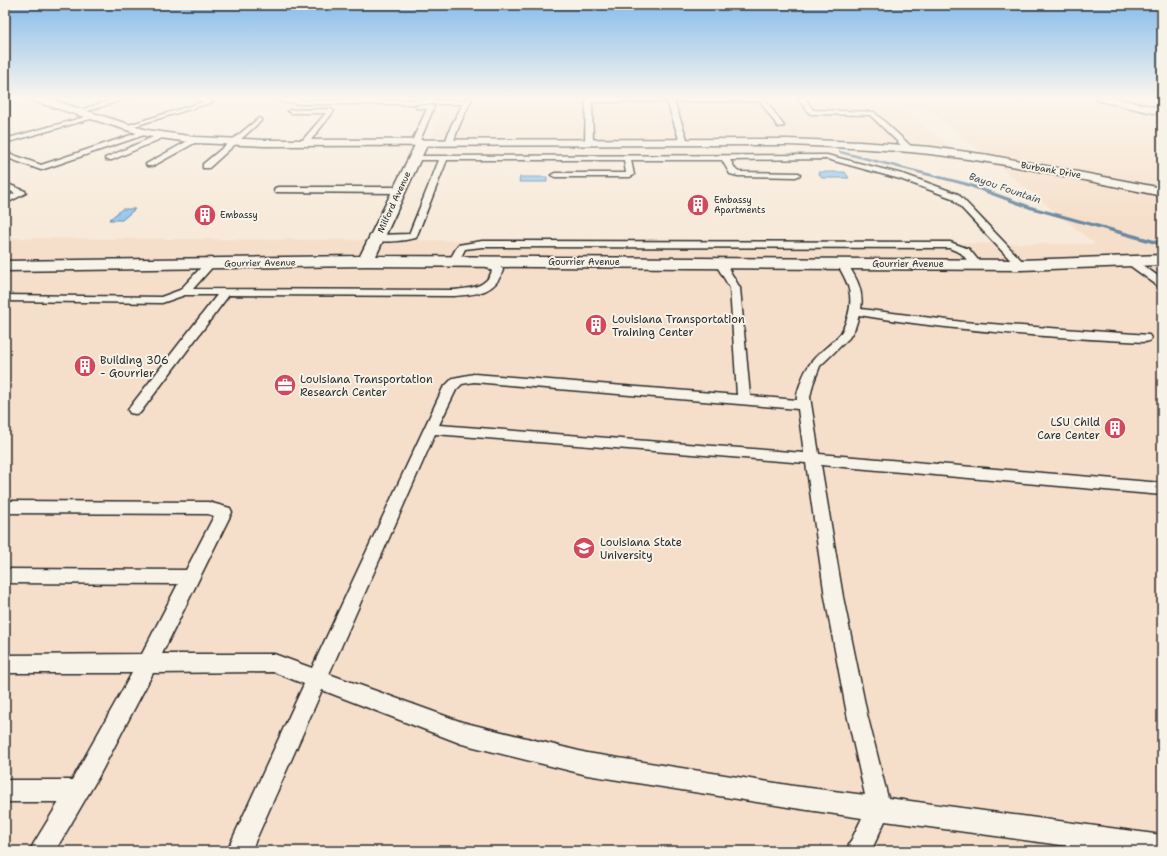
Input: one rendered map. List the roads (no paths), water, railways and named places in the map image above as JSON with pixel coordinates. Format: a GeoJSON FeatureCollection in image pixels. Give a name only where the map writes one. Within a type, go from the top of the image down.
{"type":"FeatureCollection","features":[{"type":"Feature","properties":{"kind":"main road","name":"Burbank Drive"},"geometry":{"type":"LineString","coordinates":[[179,138],[233,142],[304,143],[788,142],[910,149],[981,158],[1089,177],[1162,192]]}},
{"type":"Feature","properties":{"kind":"main road","name":"Milford Avenue"},"geometry":{"type":"LineString","coordinates":[[366,261],[414,158],[418,143]]}},
{"type":"Feature","properties":{"kind":"main road","name":"Gourrier Avenue"},"geometry":{"type":"LineString","coordinates":[[5,266],[366,261],[1020,265],[1162,260]]}},
{"type":"Feature","properties":{"kind":"lane"},"geometry":{"type":"LineString","coordinates":[[5,141],[16,138]]}},
{"type":"Feature","properties":{"kind":"lane"},"geometry":{"type":"LineString","coordinates":[[5,154],[41,168],[131,138]]}},
{"type":"Feature","properties":{"kind":"lane"},"geometry":{"type":"LineString","coordinates":[[109,158],[158,138]]}},
{"type":"Feature","properties":{"kind":"lane"},"geometry":{"type":"LineString","coordinates":[[206,166],[238,138]]}},
{"type":"Feature","properties":{"kind":"lane"},"geometry":{"type":"LineString","coordinates":[[304,143],[308,138]]}},
{"type":"Feature","properties":{"kind":"lane"},"geometry":{"type":"LineString","coordinates":[[418,143],[420,138]]}},
{"type":"Feature","properties":{"kind":"lane"},"geometry":{"type":"LineString","coordinates":[[449,143],[451,138]]}},
{"type":"Feature","properties":{"kind":"lane"},"geometry":{"type":"LineString","coordinates":[[589,138],[589,142]]}},
{"type":"Feature","properties":{"kind":"lane"},"geometry":{"type":"LineString","coordinates":[[683,138],[684,142]]}},
{"type":"Feature","properties":{"kind":"lane"},"geometry":{"type":"LineString","coordinates":[[899,138],[910,149]]}},
{"type":"Feature","properties":{"kind":"lane"},"geometry":{"type":"LineString","coordinates":[[150,164],[196,140]]}},
{"type":"Feature","properties":{"kind":"lane"},"geometry":{"type":"LineString","coordinates":[[555,175],[630,175],[627,157]]}},
{"type":"Feature","properties":{"kind":"lane"},"geometry":{"type":"LineString","coordinates":[[726,157],[733,172],[738,174],[796,175]]}},
{"type":"Feature","properties":{"kind":"lane"},"geometry":{"type":"LineString","coordinates":[[414,158],[826,157],[903,177],[955,196],[1020,265]]}},
{"type":"Feature","properties":{"kind":"lane"},"geometry":{"type":"LineString","coordinates":[[377,238],[405,238],[413,236],[444,158]]}},
{"type":"Feature","properties":{"kind":"lane"},"geometry":{"type":"LineString","coordinates":[[5,186],[22,193],[5,201]]}},
{"type":"Feature","properties":{"kind":"lane"},"geometry":{"type":"LineString","coordinates":[[278,190],[399,190]]}},
{"type":"Feature","properties":{"kind":"lane"},"geometry":{"type":"LineString","coordinates":[[454,261],[461,247],[482,244],[950,245],[965,250],[978,265]]}},
{"type":"Feature","properties":{"kind":"lane"},"geometry":{"type":"LineString","coordinates":[[642,244],[644,263]]}},
{"type":"Feature","properties":{"kind":"lane"},"geometry":{"type":"LineString","coordinates":[[769,244],[776,263]]}},
{"type":"Feature","properties":{"kind":"lane"},"geometry":{"type":"LineString","coordinates":[[1129,260],[1162,284]]}},
{"type":"Feature","properties":{"kind":"lane"},"geometry":{"type":"LineString","coordinates":[[5,298],[162,300],[184,292],[454,293],[481,291],[488,287],[496,278],[498,270],[484,261]]}},
{"type":"Feature","properties":{"kind":"lane"},"geometry":{"type":"LineString","coordinates":[[720,263],[735,288],[744,400]]}},
{"type":"Feature","properties":{"kind":"lane"},"geometry":{"type":"LineString","coordinates":[[184,292],[211,264]]}},
{"type":"Feature","properties":{"kind":"lane"},"geometry":{"type":"LineString","coordinates":[[842,264],[853,281],[857,296],[855,311],[844,335],[815,366],[803,396],[834,597],[856,714],[878,809],[858,851]]}},
{"type":"Feature","properties":{"kind":"lane"},"geometry":{"type":"LineString","coordinates":[[135,410],[225,293]]}},
{"type":"Feature","properties":{"kind":"lane"},"geometry":{"type":"LineString","coordinates":[[855,311],[905,320],[1041,333],[1145,338]]}},
{"type":"Feature","properties":{"kind":"lane"},"geometry":{"type":"LineString","coordinates":[[240,851],[316,679],[430,430],[450,388],[458,381],[474,378],[805,405]]}},
{"type":"Feature","properties":{"kind":"lane"},"geometry":{"type":"LineString","coordinates":[[430,430],[812,458],[1162,489]]}},
{"type":"Feature","properties":{"kind":"lane"},"geometry":{"type":"LineString","coordinates":[[5,507],[208,508],[224,512],[147,663],[77,791],[42,851]]}},
{"type":"Feature","properties":{"kind":"lane"},"geometry":{"type":"LineString","coordinates":[[5,576],[191,577]]}},
{"type":"Feature","properties":{"kind":"lane"},"geometry":{"type":"LineString","coordinates":[[5,664],[274,663],[462,733],[587,764],[878,809],[1162,847]]}},
{"type":"Feature","properties":{"kind":"lane"},"geometry":{"type":"LineString","coordinates":[[5,791],[77,791]]}},
{"type":"Feature","properties":{"kind":"water"},"geometry":{"type":"Polygon","coordinates":[[[818,172],[845,172],[849,178],[822,178],[818,172]]]}},
{"type":"Feature","properties":{"kind":"water"},"geometry":{"type":"Polygon","coordinates":[[[520,177],[547,177],[547,182],[519,182],[520,177]]]}},
{"type":"Feature","properties":{"kind":"water"},"geometry":{"type":"Polygon","coordinates":[[[122,209],[135,209],[122,220],[109,220],[122,209]]]}},
{"type":"Feature","properties":{"kind":"waterway","name":"Bayou Fountain"},"geometry":{"type":"LineString","coordinates":[[841,152],[966,184],[1032,208],[1162,244]]}},
{"type":"Feature","properties":{"kind":"place","name":"Embassy Apartments"},"geometry":{"type":"Point","coordinates":[698,205]}},
{"type":"Feature","properties":{"kind":"place","name":"Embassy"},"geometry":{"type":"Point","coordinates":[205,215]}},
{"type":"Feature","properties":{"kind":"place","name":"Louisiana Transportation Training Center"},"geometry":{"type":"Point","coordinates":[596,325]}},
{"type":"Feature","properties":{"kind":"place","name":"Building 306 - Gourrier"},"geometry":{"type":"Point","coordinates":[85,366]}},
{"type":"Feature","properties":{"kind":"place","name":"Louisiana Transportation Research Center"},"geometry":{"type":"Point","coordinates":[285,385]}},
{"type":"Feature","properties":{"kind":"place","name":"LSU Child Care Center"},"geometry":{"type":"Point","coordinates":[1115,428]}},
{"type":"Feature","properties":{"kind":"place","name":"Louisiana State University"},"geometry":{"type":"Point","coordinates":[584,548]}}]}
